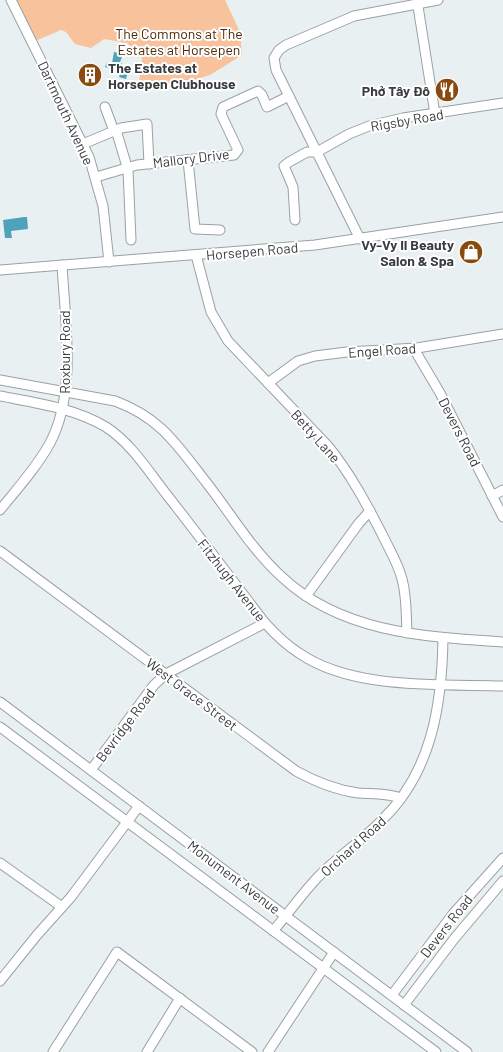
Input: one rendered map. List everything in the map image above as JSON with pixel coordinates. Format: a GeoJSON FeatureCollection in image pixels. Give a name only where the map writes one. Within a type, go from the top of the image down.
{"type":"FeatureCollection","features":[{"type":"Feature","properties":{"kind":"street","name":"Dartmouth Avenue"},"geometry":{"type":"LineString","coordinates":[[11,0],[83,144],[96,177],[103,206],[109,262]]}},
{"type":"Feature","properties":{"kind":"street"},"geometry":{"type":"LineString","coordinates":[[360,239],[276,70],[273,61],[275,54],[286,45],[354,16],[417,2],[438,0]]}},
{"type":"Feature","properties":{"kind":"street"},"geometry":{"type":"LineString","coordinates":[[417,2],[435,114]]}},
{"type":"Feature","properties":{"kind":"street","name":"Mallory Drive"},"geometry":{"type":"LineString","coordinates":[[96,177],[127,167],[234,155],[238,150],[221,114],[223,107],[258,91],[262,95],[267,107],[289,96]]}},
{"type":"Feature","properties":{"kind":"street","name":"Rigsby Road"},"geometry":{"type":"LineString","coordinates":[[295,220],[293,187],[284,166],[289,162],[307,152],[317,152],[348,134],[370,126],[403,118],[503,103]]}},
{"type":"Feature","properties":{"kind":"street"},"geometry":{"type":"LineString","coordinates":[[105,106],[127,167],[131,240]]}},
{"type":"Feature","properties":{"kind":"street"},"geometry":{"type":"LineString","coordinates":[[83,144],[124,127],[147,124],[149,164]]}},
{"type":"Feature","properties":{"kind":"street"},"geometry":{"type":"LineString","coordinates":[[188,160],[195,228],[220,230]]}},
{"type":"Feature","properties":{"kind":"street","name":"Horsepen Road"},"geometry":{"type":"LineString","coordinates":[[0,270],[290,248],[503,217]]}},
{"type":"Feature","properties":{"kind":"street","name":"Betty Lane"},"geometry":{"type":"LineString","coordinates":[[196,255],[206,300],[219,329],[228,341],[334,452],[358,488],[400,573],[405,598],[408,633]]}},
{"type":"Feature","properties":{"kind":"street","name":"Roxbury Road"},"geometry":{"type":"LineString","coordinates":[[0,510],[44,454],[55,431],[62,409],[66,347],[62,265]]}},
{"type":"Feature","properties":{"kind":"street","name":"Engel Road"},"geometry":{"type":"LineString","coordinates":[[268,383],[288,367],[306,358],[347,352],[414,349],[503,334]]}},
{"type":"Feature","properties":{"kind":"street","name":"Devers Road"},"geometry":{"type":"LineString","coordinates":[[414,349],[440,393],[503,517]]}},
{"type":"Feature","properties":{"kind":"street"},"geometry":{"type":"LineString","coordinates":[[0,380],[115,401],[154,420],[173,439],[268,563],[282,578],[306,596],[334,611],[368,625],[408,633],[443,638],[503,642]]}},
{"type":"Feature","properties":{"kind":"street","name":"Fitzhugh Avenue"},"geometry":{"type":"LineString","coordinates":[[0,396],[62,409],[92,420],[105,427],[129,447],[265,623],[300,654],[330,669],[350,676],[378,681],[503,686]]}},
{"type":"Feature","properties":{"kind":"street"},"geometry":{"type":"LineString","coordinates":[[492,496],[503,490]]}},
{"type":"Feature","properties":{"kind":"street"},"geometry":{"type":"LineString","coordinates":[[306,596],[359,523],[370,511]]}},
{"type":"Feature","properties":{"kind":"street","name":"West Grace Street"},"geometry":{"type":"LineString","coordinates":[[0,551],[284,763],[316,782],[340,790],[389,794],[401,798]]}},
{"type":"Feature","properties":{"kind":"street","name":"Bevridge Road"},"geometry":{"type":"LineString","coordinates":[[91,770],[154,685],[166,674],[265,623]]}},
{"type":"Feature","properties":{"kind":"street","name":"Orchard Road"},"geometry":{"type":"LineString","coordinates":[[273,931],[316,878],[384,819],[411,784],[428,748],[435,722],[443,638]]}},
{"type":"Feature","properties":{"kind":"street","name":"Monument Avenue"},"geometry":{"type":"LineString","coordinates":[[0,702],[467,1052]]}},
{"type":"Feature","properties":{"kind":"street","name":"Monument Avenue"},"geometry":{"type":"LineString","coordinates":[[0,727],[436,1052]]}},
{"type":"Feature","properties":{"kind":"street"},"geometry":{"type":"LineString","coordinates":[[0,981],[62,907],[139,806]]}},
{"type":"Feature","properties":{"kind":"street","name":"Devers Road"},"geometry":{"type":"LineString","coordinates":[[392,995],[454,914],[503,858]]}},
{"type":"Feature","properties":{"kind":"street"},"geometry":{"type":"LineString","coordinates":[[0,863],[62,907]]}},
{"type":"Feature","properties":{"kind":"street"},"geometry":{"type":"LineString","coordinates":[[484,879],[495,890]]}},
{"type":"Feature","properties":{"kind":"street","name":"Devers Road"},"geometry":{"type":"LineString","coordinates":[[390,1017],[403,1004],[503,881]]}},
{"type":"Feature","properties":{"kind":"street"},"geometry":{"type":"LineString","coordinates":[[53,1052],[117,952],[252,1052]]}},
{"type":"Feature","properties":{"kind":"street"},"geometry":{"type":"LineString","coordinates":[[268,1052],[334,952]]}},
{"type":"Feature","properties":{"kind":"street"},"geometry":{"type":"LineString","coordinates":[[147,1052],[180,998]]}},
{"type":"Feature","properties":{"kind":"green space","name":"The Commons at The Estates at Horsepen"},"geometry":{"type":"Polygon","coordinates":[[[12,0],[225,0],[240,32],[242,55],[210,75],[158,91],[139,83],[142,58],[127,43],[104,39],[91,48],[75,44],[66,32],[61,30],[33,42],[12,0]]]}},
{"type":"Feature","properties":{"kind":"water"},"geometry":{"type":"Polygon","coordinates":[[[114,52],[123,54],[119,65],[122,63],[122,66],[129,68],[126,79],[119,77],[121,71],[105,67],[107,62],[112,63],[114,52]]]}},
{"type":"Feature","properties":{"kind":"water"},"geometry":{"type":"Polygon","coordinates":[[[27,217],[28,229],[11,231],[12,238],[5,238],[3,220],[27,217]]]}},
{"type":"Feature","properties":{"kind":"place","name":"The Estates at Horsepen Clubhouse"},"geometry":{"type":"Point","coordinates":[90,75]}},
{"type":"Feature","properties":{"kind":"place","name":"Phở Tây Đô"},"geometry":{"type":"Point","coordinates":[447,90]}},
{"type":"Feature","properties":{"kind":"place","name":"Vy-Vy II Beauty Salon & Spa"},"geometry":{"type":"Point","coordinates":[471,252]}}]}
